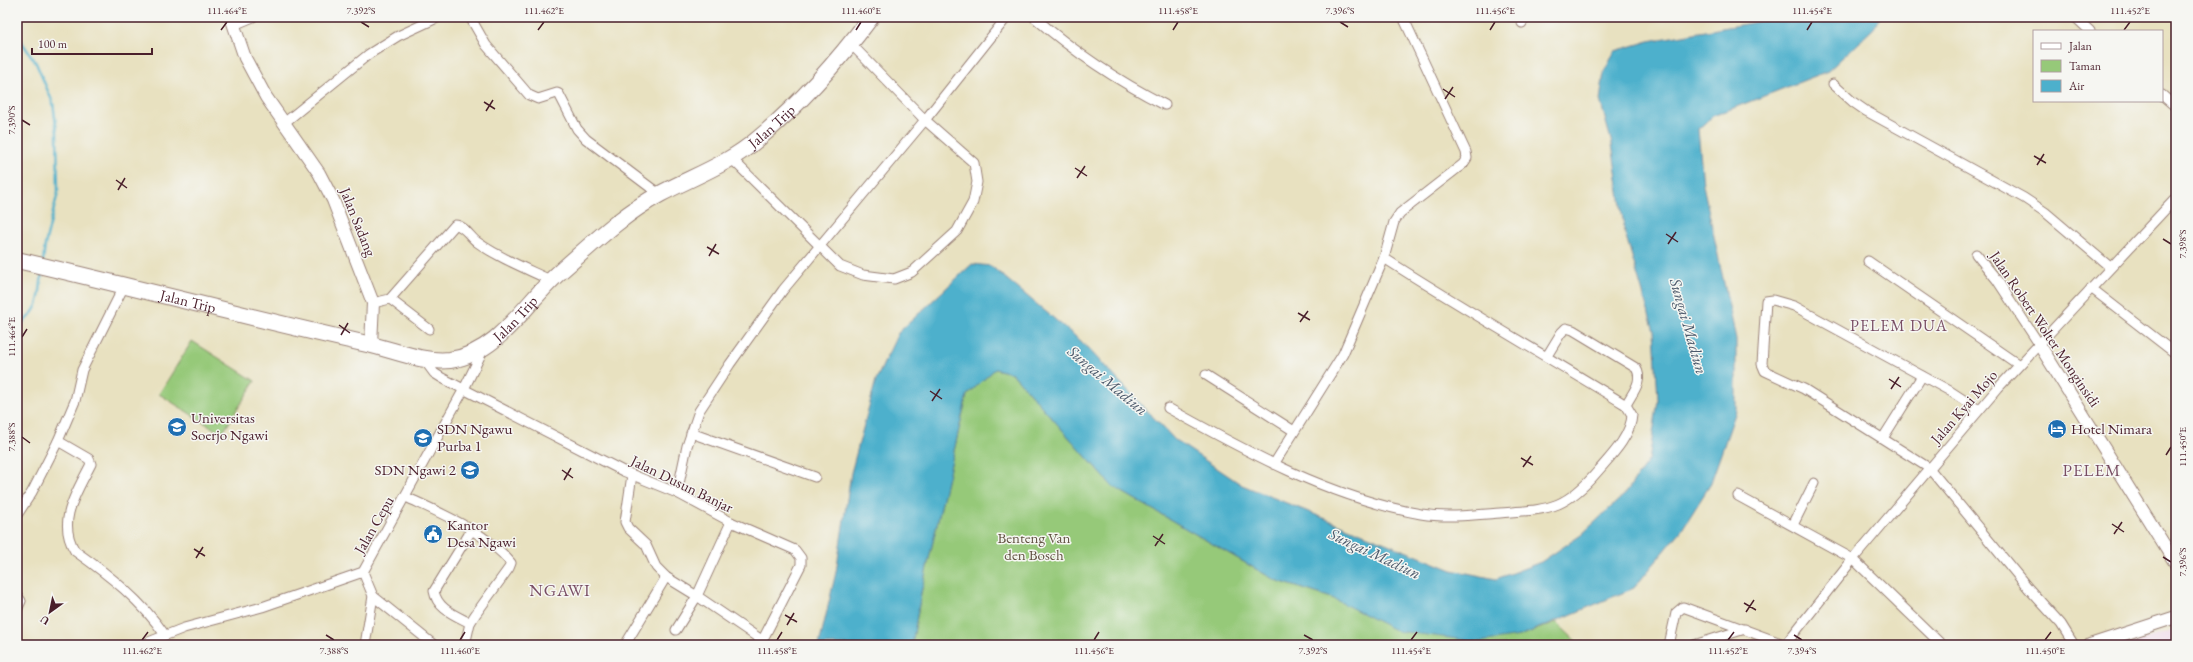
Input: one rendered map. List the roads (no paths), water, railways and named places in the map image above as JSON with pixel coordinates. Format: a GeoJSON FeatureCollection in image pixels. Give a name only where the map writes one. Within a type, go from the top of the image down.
{"type":"FeatureCollection","features":[{"type":"Feature","properties":{"kind":"highway","name":"Jalan Trip"},"geometry":{"type":"LineString","coordinates":[[22,261],[297,328],[371,344],[423,358],[450,360],[466,357],[484,348],[509,325],[550,280],[615,224],[659,194],[732,159],[780,119],[851,44],[871,17]]}},
{"type":"Feature","properties":{"kind":"main road","name":"Jalan Sadang"},"geometry":{"type":"LineString","coordinates":[[232,21],[245,58],[266,97],[319,173],[333,200],[373,303],[371,344]]}},
{"type":"Feature","properties":{"kind":"main road","name":"Jalan Robert Wolter Monginsidi"},"geometry":{"type":"LineString","coordinates":[[2039,344],[2176,564]]}},
{"type":"Feature","properties":{"kind":"main road"},"geometry":{"type":"LineString","coordinates":[[2090,645],[2176,617]]}},
{"type":"Feature","properties":{"kind":"street"},"geometry":{"type":"LineString","coordinates":[[232,21],[253,17]]}},
{"type":"Feature","properties":{"kind":"street"},"geometry":{"type":"LineString","coordinates":[[284,123],[370,54],[398,36],[439,17]]}},
{"type":"Feature","properties":{"kind":"street"},"geometry":{"type":"LineString","coordinates":[[470,17],[486,45],[529,95],[538,99],[557,93],[559,94],[577,129],[586,139],[659,194]]}},
{"type":"Feature","properties":{"kind":"street"},"geometry":{"type":"LineString","coordinates":[[677,493],[691,433],[699,411],[730,364],[783,290],[818,246],[925,120],[1007,17]]}},
{"type":"Feature","properties":{"kind":"street"},"geometry":{"type":"LineString","coordinates":[[1034,17],[1094,63],[1123,83],[1164,105]]}},
{"type":"Feature","properties":{"kind":"street"},"geometry":{"type":"LineString","coordinates":[[1274,464],[1343,354],[1384,258],[1388,237],[1394,222],[1400,213],[1464,164],[1467,158],[1466,152],[1403,17]]}},
{"type":"Feature","properties":{"kind":"street"},"geometry":{"type":"LineString","coordinates":[[2075,17],[2089,30]]}},
{"type":"Feature","properties":{"kind":"street"},"geometry":{"type":"LineString","coordinates":[[732,159],[818,246],[847,270],[863,275],[894,279],[912,272],[957,231],[973,202],[977,182],[974,163],[925,120],[851,44]]}},
{"type":"Feature","properties":{"kind":"street"},"geometry":{"type":"LineString","coordinates":[[1833,84],[1859,106],[2024,198],[2045,212],[2110,267]]}},
{"type":"Feature","properties":{"kind":"street"},"geometry":{"type":"LineString","coordinates":[[2163,96],[2176,107]]}},
{"type":"Feature","properties":{"kind":"street","name":"Jalan Kyai Mojo"},"geometry":{"type":"LineString","coordinates":[[1786,645],[1853,559],[1979,410],[2110,267],[2176,198]]}},
{"type":"Feature","properties":{"kind":"street"},"geometry":{"type":"LineString","coordinates":[[373,303],[390,299],[455,225],[460,226],[475,241],[488,249],[550,280]]}},
{"type":"Feature","properties":{"kind":"street","name":"Jalan Robert Wolter Monginsidi"},"geometry":{"type":"LineString","coordinates":[[1976,254],[1997,280],[2039,344]]}},
{"type":"Feature","properties":{"kind":"street"},"geometry":{"type":"LineString","coordinates":[[1168,408],[1274,464],[1354,496],[1422,514],[1465,516],[1547,509],[1567,500],[1587,484],[1611,455],[1632,422],[1630,410],[1626,405],[1547,356],[1461,308],[1384,258]]}},
{"type":"Feature","properties":{"kind":"street"},"geometry":{"type":"LineString","coordinates":[[1868,261],[2019,365]]}},
{"type":"Feature","properties":{"kind":"street"},"geometry":{"type":"LineString","coordinates":[[17,515],[32,492],[58,441],[75,400],[87,358],[124,286]]}},
{"type":"Feature","properties":{"kind":"street"},"geometry":{"type":"LineString","coordinates":[[2091,288],[2176,354]]}},
{"type":"Feature","properties":{"kind":"street"},"geometry":{"type":"LineString","coordinates":[[390,299],[429,329]]}},
{"type":"Feature","properties":{"kind":"street"},"geometry":{"type":"LineString","coordinates":[[1979,410],[1922,376],[1794,306],[1773,300],[1766,301],[1762,364],[1765,371],[1804,389],[1929,468],[2029,589],[2061,624],[2074,645]]}},
{"type":"Feature","properties":{"kind":"street"},"geometry":{"type":"LineString","coordinates":[[1547,356],[1561,333],[1566,328],[1573,330],[1636,368],[1640,378],[1639,382],[1626,405]]}},
{"type":"Feature","properties":{"kind":"street","name":"Jalan Cepu"},"geometry":{"type":"LineString","coordinates":[[141,645],[165,635],[262,607],[363,572],[406,497],[464,389],[484,348]]}},
{"type":"Feature","properties":{"kind":"street","name":"Jalan Dusun Banjar"},"geometry":{"type":"LineString","coordinates":[[423,358],[434,373],[464,389],[632,475],[677,493],[731,522],[794,550],[801,558],[801,565],[761,643]]}},
{"type":"Feature","properties":{"kind":"street"},"geometry":{"type":"LineString","coordinates":[[1206,375],[1294,431]]}},
{"type":"Feature","properties":{"kind":"street"},"geometry":{"type":"LineString","coordinates":[[1883,438],[1922,376]]}},
{"type":"Feature","properties":{"kind":"street"},"geometry":{"type":"LineString","coordinates":[[691,433],[814,477]]}},
{"type":"Feature","properties":{"kind":"street"},"geometry":{"type":"LineString","coordinates":[[58,441],[89,459],[91,464],[70,506],[66,526],[71,544],[75,551],[142,605],[153,617],[165,635]]}},
{"type":"Feature","properties":{"kind":"street"},"geometry":{"type":"LineString","coordinates":[[632,475],[626,514],[626,525],[644,542],[656,567],[666,577],[697,596],[761,643]]}},
{"type":"Feature","properties":{"kind":"street"},"geometry":{"type":"LineString","coordinates":[[1793,525],[1814,483]]}},
{"type":"Feature","properties":{"kind":"street"},"geometry":{"type":"LineString","coordinates":[[1738,496],[1853,559],[1942,645]]}},
{"type":"Feature","properties":{"kind":"street"},"geometry":{"type":"LineString","coordinates":[[406,497],[443,514],[471,531],[485,540],[510,563],[510,568],[470,624],[465,645]]}},
{"type":"Feature","properties":{"kind":"street"},"geometry":{"type":"LineString","coordinates":[[676,630],[697,596],[731,522]]}},
{"type":"Feature","properties":{"kind":"street"},"geometry":{"type":"LineString","coordinates":[[470,624],[445,610],[436,599],[434,591],[471,531]]}},
{"type":"Feature","properties":{"kind":"street"},"geometry":{"type":"LineString","coordinates":[[363,572],[373,596],[434,645]]}},
{"type":"Feature","properties":{"kind":"street"},"geometry":{"type":"LineString","coordinates":[[625,645],[666,577]]}},
{"type":"Feature","properties":{"kind":"street"},"geometry":{"type":"LineString","coordinates":[[17,595],[21,601],[17,610]]}},
{"type":"Feature","properties":{"kind":"street"},"geometry":{"type":"LineString","coordinates":[[365,645],[373,596]]}},
{"type":"Feature","properties":{"kind":"street"},"geometry":{"type":"LineString","coordinates":[[1669,645],[1676,613],[1683,607],[1786,645]]}},
{"type":"Feature","properties":{"kind":"street"},"geometry":{"type":"LineString","coordinates":[[1694,645],[1745,629]]}},
{"type":"Feature","properties":{"kind":"water","name":"Sungai Madiun"},"geometry":{"type":"Polygon","coordinates":[[[1785,17],[1880,17],[1874,28],[1828,71],[1713,116],[1698,129],[1703,185],[1736,339],[1736,411],[1710,485],[1681,531],[1634,588],[1520,636],[1480,642],[1397,631],[1332,598],[1275,580],[1112,486],[1012,373],[995,369],[967,395],[921,593],[912,645],[819,645],[836,572],[851,473],[876,380],[898,333],[972,264],[991,266],[1081,341],[1175,440],[1242,485],[1452,570],[1496,579],[1541,562],[1581,535],[1624,495],[1649,460],[1658,400],[1654,331],[1625,233],[1612,144],[1600,100],[1604,72],[1615,51],[1649,41],[1785,17]]]}},
{"type":"Feature","properties":{"kind":"waterway"},"geometry":{"type":"LineString","coordinates":[[17,35],[36,63],[53,103],[57,132],[58,192],[45,245],[43,261]]}},
{"type":"Feature","properties":{"kind":"waterway"},"geometry":{"type":"LineString","coordinates":[[17,327],[25,321],[35,309],[39,297],[42,272]]}},
{"type":"Feature","properties":{"kind":"place","name":"Universitas Soerjo Ngawi"},"geometry":{"type":"Point","coordinates":[177,427]}},
{"type":"Feature","properties":{"kind":"place","name":"Hotel Nimara"},"geometry":{"type":"Point","coordinates":[2057,429]}},
{"type":"Feature","properties":{"kind":"place","name":"SDN Ngawu Purba 1"},"geometry":{"type":"Point","coordinates":[423,438]}},
{"type":"Feature","properties":{"kind":"place","name":"SDN Ngawi 2"},"geometry":{"type":"Point","coordinates":[470,470]}},
{"type":"Feature","properties":{"kind":"place","name":"Kantor Desa Ngawi"},"geometry":{"type":"Point","coordinates":[433,534]}},
{"type":"Feature","properties":{"kind":"district","name":"PELEM DUA"},"geometry":{"type":"Point","coordinates":[1899,325]}},
{"type":"Feature","properties":{"kind":"district","name":"PELEM"},"geometry":{"type":"Point","coordinates":[2092,470]}},
{"type":"Feature","properties":{"kind":"district","name":"NGAWI"},"geometry":{"type":"Point","coordinates":[560,590]}},
{"type":"Feature","properties":{"kind":"park label","name":"Benteng Van den Bosch"},"geometry":{"type":"Point","coordinates":[1034,546]}}]}
